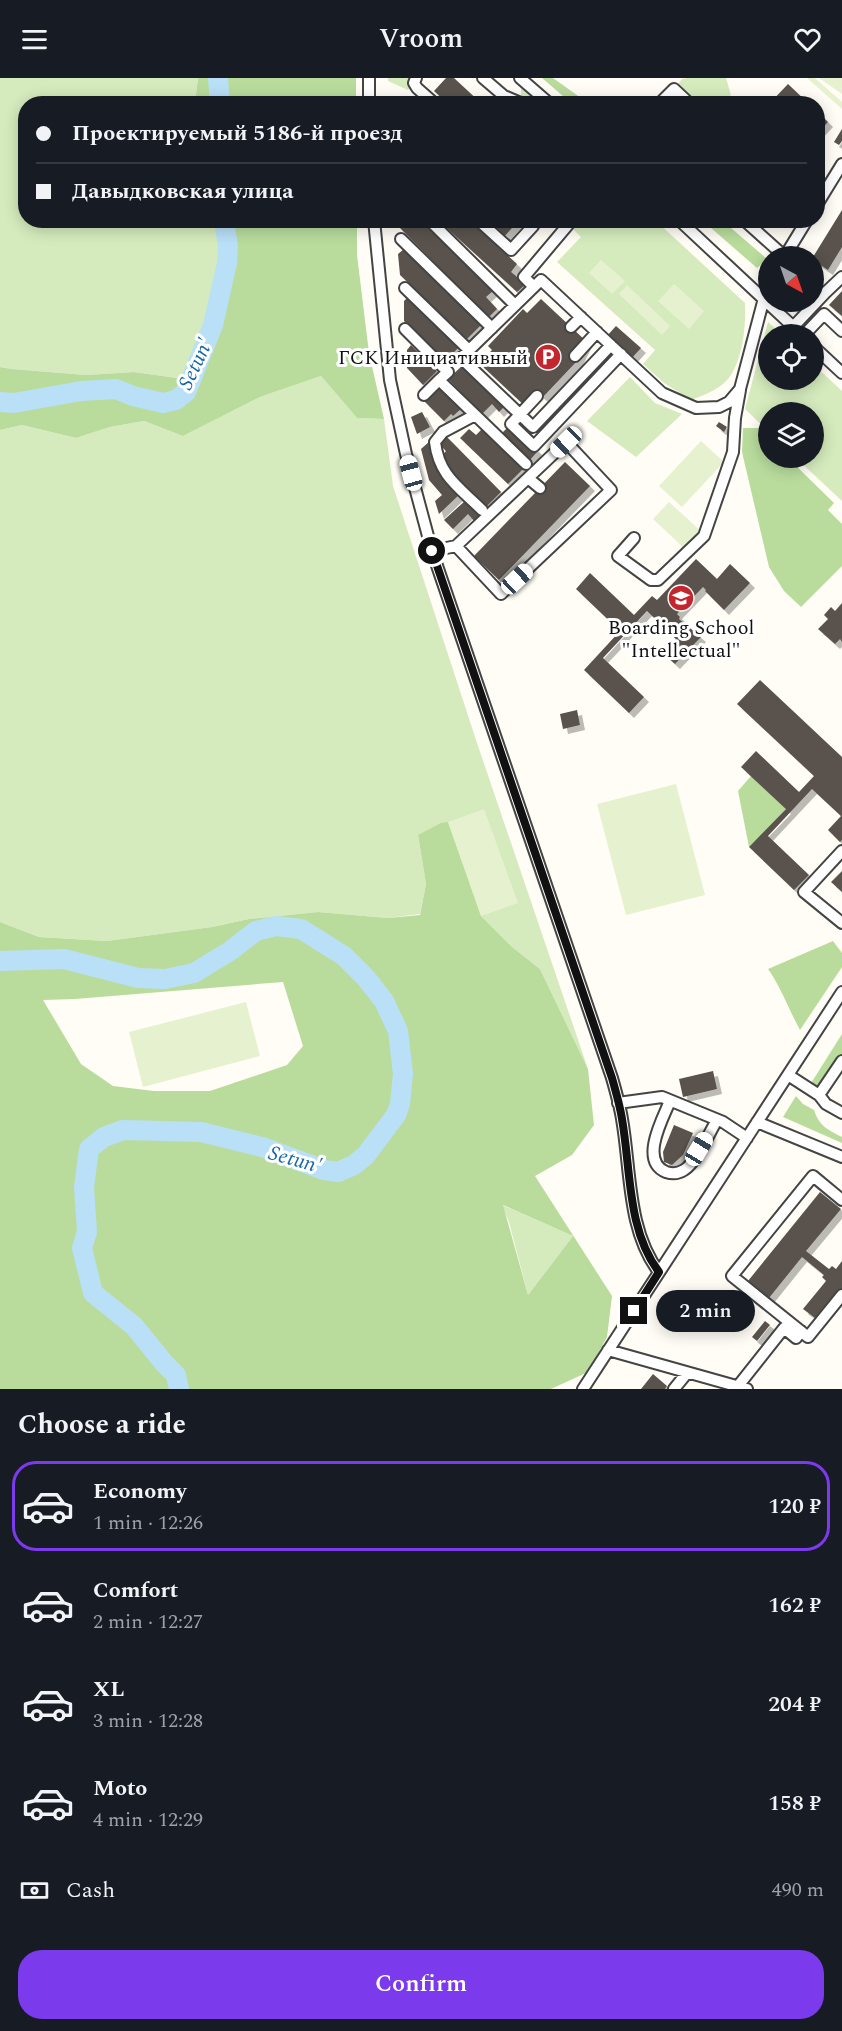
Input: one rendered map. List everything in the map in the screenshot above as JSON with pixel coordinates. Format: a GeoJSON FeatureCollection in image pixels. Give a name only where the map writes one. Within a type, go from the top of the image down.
{"type":"FeatureCollection","features":[{"type":"Feature","properties":{"kind":"street"},"geometry":{"type":"LineString","coordinates":[[369,78],[369,96]]}},
{"type":"Feature","properties":{"kind":"street"},"geometry":{"type":"LineString","coordinates":[[416,78],[414,82],[417,88],[426,96]]}},
{"type":"Feature","properties":{"kind":"street"},"geometry":{"type":"LineString","coordinates":[[483,78],[504,96]]}},
{"type":"Feature","properties":{"kind":"street"},"geometry":{"type":"LineString","coordinates":[[520,78],[541,96]]}},
{"type":"Feature","properties":{"kind":"street"},"geometry":{"type":"LineString","coordinates":[[667,96],[674,89],[681,96]]}},
{"type":"Feature","properties":{"kind":"street"},"geometry":{"type":"LineString","coordinates":[[825,192],[842,164]]}},
{"type":"Feature","properties":{"kind":"street"},"geometry":{"type":"LineString","coordinates":[[375,228],[390,380],[404,445],[432,551],[612,1078],[637,1226],[645,1250],[659,1272]]}},
{"type":"Feature","properties":{"kind":"street"},"geometry":{"type":"LineString","coordinates":[[437,228],[515,305]]}},
{"type":"Feature","properties":{"kind":"street"},"geometry":{"type":"LineString","coordinates":[[487,228],[511,250],[531,228]]}},
{"type":"Feature","properties":{"kind":"street"},"geometry":{"type":"LineString","coordinates":[[534,287],[524,277],[565,228]]}},
{"type":"Feature","properties":{"kind":"street"},"geometry":{"type":"LineString","coordinates":[[688,228],[758,293]]}},
{"type":"Feature","properties":{"kind":"street"},"geometry":{"type":"LineString","coordinates":[[753,228],[773,246]]}},
{"type":"Feature","properties":{"kind":"street"},"geometry":{"type":"LineString","coordinates":[[790,246],[802,228]]}},
{"type":"Feature","properties":{"kind":"street"},"geometry":{"type":"LineString","coordinates":[[401,239],[492,328]]}},
{"type":"Feature","properties":{"kind":"street"},"geometry":{"type":"LineString","coordinates":[[805,324],[825,292],[842,278]]}},
{"type":"Feature","properties":{"kind":"street"},"geometry":{"type":"LineString","coordinates":[[424,395],[541,280],[662,393],[696,408],[720,407],[729,402],[741,389]]}},
{"type":"Feature","properties":{"kind":"street"},"geometry":{"type":"LineString","coordinates":[[405,288],[534,427],[611,345]]}},
{"type":"Feature","properties":{"kind":"street"},"geometry":{"type":"LineString","coordinates":[[634,538],[618,556],[651,580],[658,580],[704,536],[733,452],[735,418],[761,312]]}},
{"type":"Feature","properties":{"kind":"street"},"geometry":{"type":"LineString","coordinates":[[778,312],[791,324]]}},
{"type":"Feature","properties":{"kind":"street"},"geometry":{"type":"LineString","coordinates":[[811,324],[824,314],[842,331]]}},
{"type":"Feature","properties":{"kind":"street"},"geometry":{"type":"LineString","coordinates":[[571,327],[581,317]]}},
{"type":"Feature","properties":{"kind":"street"},"geometry":{"type":"LineString","coordinates":[[405,329],[475,415],[526,464]]}},
{"type":"Feature","properties":{"kind":"street"},"geometry":{"type":"LineString","coordinates":[[575,356],[597,332]]}},
{"type":"Feature","properties":{"kind":"street"},"geometry":{"type":"LineString","coordinates":[[537,396],[511,424],[534,446],[621,354]]}},
{"type":"Feature","properties":{"kind":"street"},"geometry":{"type":"LineString","coordinates":[[824,356],[842,373]]}},
{"type":"Feature","properties":{"kind":"street"},"geometry":{"type":"LineString","coordinates":[[475,415],[443,432],[435,442],[437,458],[446,474],[482,510]]}},
{"type":"Feature","properties":{"kind":"street"},"geometry":{"type":"LineString","coordinates":[[432,551],[456,546],[566,442],[611,490],[501,594],[456,546]]}},
{"type":"Feature","properties":{"kind":"street"},"geometry":{"type":"LineString","coordinates":[[528,478],[540,488]]}},
{"type":"Feature","properties":{"kind":"street"},"geometry":{"type":"LineString","coordinates":[[842,850],[804,892],[842,923]]}},
{"type":"Feature","properties":{"kind":"street"},"geometry":{"type":"LineString","coordinates":[[583,1389],[842,992]]}},
{"type":"Feature","properties":{"kind":"street"},"geometry":{"type":"LineString","coordinates":[[819,1095],[842,1061]]}},
{"type":"Feature","properties":{"kind":"street"},"geometry":{"type":"LineString","coordinates":[[788,1075],[819,1095],[826,1104],[842,1113]]}},
{"type":"Feature","properties":{"kind":"street"},"geometry":{"type":"LineString","coordinates":[[618,1103],[662,1097],[717,1119],[747,1138]]}},
{"type":"Feature","properties":{"kind":"street"},"geometry":{"type":"LineString","coordinates":[[670,1101],[654,1141],[653,1152],[660,1169],[667,1172],[675,1174],[691,1164],[717,1119]]}},
{"type":"Feature","properties":{"kind":"street"},"geometry":{"type":"LineString","coordinates":[[757,1122],[842,1157]]}},
{"type":"Feature","properties":{"kind":"street"},"geometry":{"type":"LineString","coordinates":[[842,1200],[813,1176],[732,1276],[808,1337],[842,1295]]}},
{"type":"Feature","properties":{"kind":"street"},"geometry":{"type":"LineString","coordinates":[[608,1350],[742,1388],[784,1328],[796,1338],[801,1331]]}},
{"type":"Feature","properties":{"kind":"street"},"geometry":{"type":"LineString","coordinates":[[674,1389],[687,1373]]}},
{"type":"Feature","properties":{"kind":"green space"},"geometry":{"type":"Polygon","coordinates":[[[0,78],[198,78],[196,96],[18,96],[18,228],[235,228],[216,270],[201,336],[184,379],[134,372],[86,375],[0,367],[0,78]]]}},
{"type":"Feature","properties":{"kind":"green space"},"geometry":{"type":"Polygon","coordinates":[[[198,78],[356,78],[356,96],[196,96],[198,78]]]}},
{"type":"Feature","properties":{"kind":"green space"},"geometry":{"type":"Polygon","coordinates":[[[388,78],[409,78],[412,86],[408,90],[388,81],[388,78]]]}},
{"type":"Feature","properties":{"kind":"green space"},"geometry":{"type":"Polygon","coordinates":[[[542,78],[553,78],[578,96],[563,96],[542,78]]]}},
{"type":"Feature","properties":{"kind":"green space"},"geometry":{"type":"Polygon","coordinates":[[[726,78],[731,95],[682,96],[674,89],[682,79],[726,78]]]}},
{"type":"Feature","properties":{"kind":"green space"},"geometry":{"type":"Polygon","coordinates":[[[807,78],[815,78],[842,102],[842,109],[807,78]]]}},
{"type":"Feature","properties":{"kind":"green space"},"geometry":{"type":"Polygon","coordinates":[[[819,78],[842,78],[842,94],[819,78]]]}},
{"type":"Feature","properties":{"kind":"green space"},"geometry":{"type":"Polygon","coordinates":[[[521,86],[532,96],[521,96],[521,86]]]}},
{"type":"Feature","properties":{"kind":"green space"},"geometry":{"type":"Polygon","coordinates":[[[235,228],[357,228],[357,255],[369,353],[384,419],[357,418],[321,376],[260,397],[183,436],[144,421],[110,427],[76,438],[22,425],[0,430],[0,367],[86,375],[134,372],[184,379],[201,336],[216,270],[235,228]]]}},
{"type":"Feature","properties":{"kind":"green space"},"geometry":{"type":"Polygon","coordinates":[[[664,228],[745,303],[741,350],[728,380],[708,393],[691,400],[664,383],[643,364],[655,350],[557,262],[581,237],[573,229],[664,228]]]}},
{"type":"Feature","properties":{"kind":"green space"},"geometry":{"type":"Polygon","coordinates":[[[711,228],[731,228],[758,251],[758,267],[711,228]]]}},
{"type":"Feature","properties":{"kind":"green space"},"geometry":{"type":"Polygon","coordinates":[[[601,260],[625,281],[612,294],[589,273],[601,260]]]}},
{"type":"Feature","properties":{"kind":"green space"},"geometry":{"type":"Polygon","coordinates":[[[674,284],[704,311],[689,329],[658,301],[674,284]]]}},
{"type":"Feature","properties":{"kind":"green space"},"geometry":{"type":"Polygon","coordinates":[[[627,285],[670,326],[662,335],[619,294],[627,285]]]}},
{"type":"Feature","properties":{"kind":"green space"},"geometry":{"type":"Polygon","coordinates":[[[758,360],[758,390],[824,390],[824,374],[842,391],[842,501],[807,468],[824,468],[824,402],[758,402],[758,421],[745,409],[758,360]]]}},
{"type":"Feature","properties":{"kind":"green space"},"geometry":{"type":"Polygon","coordinates":[[[321,376],[357,418],[384,419],[393,486],[477,743],[588,1069],[540,969],[511,946],[481,916],[418,835],[426,884],[420,914],[388,918],[318,912],[249,919],[212,927],[107,941],[39,937],[0,922],[0,430],[22,425],[76,438],[110,427],[144,421],[183,436],[260,397],[321,376]]]}},
{"type":"Feature","properties":{"kind":"green space"},"geometry":{"type":"Polygon","coordinates":[[[630,377],[655,403],[682,414],[636,457],[587,421],[630,377]]]}},
{"type":"Feature","properties":{"kind":"green space"},"geometry":{"type":"Polygon","coordinates":[[[743,428],[758,428],[758,468],[798,468],[834,503],[828,510],[842,524],[842,566],[801,607],[784,591],[769,567],[742,452],[743,428]]]}},
{"type":"Feature","properties":{"kind":"green space"},"geometry":{"type":"Polygon","coordinates":[[[701,441],[724,462],[682,507],[659,486],[701,441]]]}},
{"type":"Feature","properties":{"kind":"green space"},"geometry":{"type":"Polygon","coordinates":[[[669,502],[702,532],[686,550],[653,519],[669,502]]]}},
{"type":"Feature","properties":{"kind":"green space"},"geometry":{"type":"Polygon","coordinates":[[[751,776],[786,809],[749,847],[738,791],[751,776]]]}},
{"type":"Feature","properties":{"kind":"green space"},"geometry":{"type":"Polygon","coordinates":[[[676,784],[705,895],[626,915],[597,804],[676,784]]]}},
{"type":"Feature","properties":{"kind":"green space"},"geometry":{"type":"Polygon","coordinates":[[[484,809],[518,903],[481,916],[448,822],[484,809]]]}},
{"type":"Feature","properties":{"kind":"green space"},"geometry":{"type":"Polygon","coordinates":[[[448,822],[481,916],[511,946],[540,969],[588,1069],[594,1125],[572,1155],[535,1176],[612,1296],[607,1337],[588,1372],[551,1389],[0,1389],[0,922],[39,937],[107,941],[212,927],[249,919],[318,912],[388,918],[420,915],[426,884],[418,835],[441,823],[448,822]],[[283,982],[43,1000],[81,1064],[113,1086],[154,1091],[210,1091],[287,1065],[303,1046],[283,982]],[[503,1205],[528,1295],[573,1236],[503,1205]]]}},
{"type":"Feature","properties":{"kind":"green space"},"geometry":{"type":"Polygon","coordinates":[[[833,941],[842,953],[842,967],[800,1030],[768,969],[833,941]]]}},
{"type":"Feature","properties":{"kind":"green space"},"geometry":{"type":"Polygon","coordinates":[[[246,1002],[260,1056],[143,1087],[129,1032],[246,1002]]]}},
{"type":"Feature","properties":{"kind":"green space"},"geometry":{"type":"Polygon","coordinates":[[[842,1034],[842,1061],[819,1095],[808,1088],[842,1034]]]}},
{"type":"Feature","properties":{"kind":"green space"},"geometry":{"type":"Polygon","coordinates":[[[796,1096],[803,1104],[814,1110],[825,1127],[842,1137],[842,1143],[783,1117],[796,1096]]]}},
{"type":"Feature","properties":{"kind":"green space"},"geometry":{"type":"Polygon","coordinates":[[[502,1205],[573,1236],[528,1295],[509,1222],[502,1205]]]}},
{"type":"Feature","properties":{"kind":"building"},"geometry":{"type":"Polygon","coordinates":[[[446,78],[454,78],[473,96],[439,96],[434,91],[446,78]]]}},
{"type":"Feature","properties":{"kind":"building"},"geometry":{"type":"Polygon","coordinates":[[[788,84],[801,96],[777,96],[788,84]]]}},
{"type":"Feature","properties":{"kind":"building"},"geometry":{"type":"Polygon","coordinates":[[[842,129],[842,141],[839,145],[834,142],[842,129]]]}},
{"type":"Feature","properties":{"kind":"building"},"geometry":{"type":"Polygon","coordinates":[[[842,210],[842,247],[828,270],[824,267],[824,246],[820,246],[842,210]]]}},
{"type":"Feature","properties":{"kind":"building"},"geometry":{"type":"Polygon","coordinates":[[[400,228],[430,228],[493,291],[486,297],[497,309],[489,317],[400,228]]]}},
{"type":"Feature","properties":{"kind":"building"},"geometry":{"type":"Polygon","coordinates":[[[447,228],[478,228],[517,264],[511,272],[526,284],[517,292],[447,228]]]}},
{"type":"Feature","properties":{"kind":"building"},"geometry":{"type":"Polygon","coordinates":[[[494,228],[512,228],[504,237],[494,228]]]}},
{"type":"Feature","properties":{"kind":"building"},"geometry":{"type":"Polygon","coordinates":[[[404,249],[481,325],[467,339],[400,275],[398,254],[404,249]]]}},
{"type":"Feature","properties":{"kind":"building"},"geometry":{"type":"Polygon","coordinates":[[[842,291],[842,316],[829,305],[842,291]]]}},
{"type":"Feature","properties":{"kind":"building"},"geometry":{"type":"Polygon","coordinates":[[[408,297],[459,347],[445,362],[404,321],[404,301],[408,297]]]}},
{"type":"Feature","properties":{"kind":"building"},"geometry":{"type":"Polygon","coordinates":[[[541,299],[587,342],[578,360],[543,397],[538,393],[525,406],[479,363],[492,350],[488,346],[523,309],[527,313],[541,299]]]}},
{"type":"Feature","properties":{"kind":"building"},"geometry":{"type":"Polygon","coordinates":[[[616,326],[641,348],[631,359],[606,337],[616,326]]]}},
{"type":"Feature","properties":{"kind":"building"},"geometry":{"type":"Polygon","coordinates":[[[411,345],[437,371],[423,385],[407,368],[407,350],[411,345]]]}},
{"type":"Feature","properties":{"kind":"building"},"geometry":{"type":"Polygon","coordinates":[[[463,365],[505,406],[499,412],[492,404],[482,414],[448,379],[463,365]]]}},
{"type":"Feature","properties":{"kind":"building"},"geometry":{"type":"Polygon","coordinates":[[[439,387],[461,409],[444,421],[424,401],[439,387]]]}},
{"type":"Feature","properties":{"kind":"building"},"geometry":{"type":"Polygon","coordinates":[[[422,412],[430,427],[417,434],[411,417],[422,412]]]}},
{"type":"Feature","properties":{"kind":"building"},"geometry":{"type":"Polygon","coordinates":[[[719,422],[727,427],[724,432],[716,426],[719,422]]]}},
{"type":"Feature","properties":{"kind":"building"},"geometry":{"type":"Polygon","coordinates":[[[511,424],[538,451],[529,461],[501,434],[511,424]]]}},
{"type":"Feature","properties":{"kind":"building"},"geometry":{"type":"Polygon","coordinates":[[[469,429],[476,435],[482,429],[523,469],[508,484],[460,438],[469,429]]]}},
{"type":"Feature","properties":{"kind":"building"},"geometry":{"type":"Polygon","coordinates":[[[447,437],[501,492],[485,508],[448,470],[440,458],[446,451],[440,445],[447,437]]]}},
{"type":"Feature","properties":{"kind":"building"},"geometry":{"type":"Polygon","coordinates":[[[430,441],[432,453],[460,494],[439,514],[435,501],[442,495],[429,480],[421,449],[430,441]]]}},
{"type":"Feature","properties":{"kind":"building"},"geometry":{"type":"Polygon","coordinates":[[[565,462],[590,486],[499,580],[474,556],[565,462]]]}},
{"type":"Feature","properties":{"kind":"building"},"geometry":{"type":"Polygon","coordinates":[[[466,500],[481,515],[474,521],[468,514],[453,529],[444,520],[466,500]]]}},
{"type":"Feature","properties":{"kind":"building"},"geometry":{"type":"Polygon","coordinates":[[[696,559],[717,579],[730,564],[750,583],[724,610],[703,587],[677,614],[679,619],[701,637],[675,664],[663,653],[676,639],[647,611],[603,658],[644,697],[629,713],[584,670],[620,631],[576,589],[590,573],[634,615],[652,596],[657,600],[696,559]]]}},
{"type":"Feature","properties":{"kind":"building"},"geometry":{"type":"Polygon","coordinates":[[[842,603],[842,642],[840,639],[835,644],[818,629],[828,619],[824,615],[831,607],[835,611],[842,603]]]}},
{"type":"Feature","properties":{"kind":"building"},"geometry":{"type":"Polygon","coordinates":[[[760,680],[842,757],[842,840],[840,842],[828,830],[841,816],[812,789],[768,836],[809,875],[794,890],[749,847],[786,809],[741,767],[756,751],[799,792],[814,776],[737,704],[760,680]]]}},
{"type":"Feature","properties":{"kind":"building"},"geometry":{"type":"Polygon","coordinates":[[[577,710],[580,725],[563,729],[560,714],[577,710]]]}},
{"type":"Feature","properties":{"kind":"building"},"geometry":{"type":"Polygon","coordinates":[[[842,871],[842,892],[831,882],[842,871]]]}},
{"type":"Feature","properties":{"kind":"building"},"geometry":{"type":"Polygon","coordinates":[[[713,1071],[717,1089],[683,1097],[679,1079],[713,1071]]]}},
{"type":"Feature","properties":{"kind":"building"},"geometry":{"type":"Polygon","coordinates":[[[674,1125],[693,1133],[683,1155],[672,1165],[664,1162],[663,1152],[674,1125]]]}},
{"type":"Feature","properties":{"kind":"building"},"geometry":{"type":"Polygon","coordinates":[[[820,1192],[841,1209],[806,1251],[829,1269],[832,1266],[836,1269],[842,1261],[842,1293],[819,1321],[803,1309],[826,1281],[822,1277],[824,1275],[802,1257],[769,1298],[748,1281],[820,1192]]]}},
{"type":"Feature","properties":{"kind":"building"},"geometry":{"type":"Polygon","coordinates":[[[765,1321],[770,1325],[757,1341],[752,1337],[765,1321]]]}},
{"type":"Feature","properties":{"kind":"building"},"geometry":{"type":"Polygon","coordinates":[[[653,1374],[667,1386],[665,1389],[641,1389],[653,1374]]]}},
{"type":"Feature","properties":{"kind":"waterway","name":"Setun'"},"geometry":{"type":"LineString","coordinates":[[218,78],[219,96]]}},
{"type":"Feature","properties":{"kind":"waterway","name":"Setun'"},"geometry":{"type":"LineString","coordinates":[[0,402],[14,403],[81,391],[116,389],[133,396],[163,403],[176,400],[186,392],[213,325],[227,263],[228,247],[225,228]]}},
{"type":"Feature","properties":{"kind":"waterway","name":"Setun'"},"geometry":{"type":"LineString","coordinates":[[0,961],[64,959],[138,978],[165,979],[194,973],[230,951],[256,931],[276,926],[301,929],[344,956],[366,978],[384,1001],[398,1031],[403,1074],[400,1104],[396,1115],[366,1155],[354,1165],[338,1172],[324,1170],[262,1147],[201,1132],[123,1130],[104,1137],[89,1149],[84,1187],[87,1232],[82,1248],[93,1293],[134,1326],[176,1375],[179,1389]]}},
{"type":"Feature","properties":{"kind":"place","name":"ГСК Инициативный"},"geometry":{"type":"Point","coordinates":[548,357]}},
{"type":"Feature","properties":{"kind":"place","name":"Boarding School \"Intellectual\""},"geometry":{"type":"Point","coordinates":[681,598]}},
{"type":"Feature","properties":{"kind":"route"},"geometry":{"type":"LineString","coordinates":[[432,551],[612,1078],[622,1117],[637,1226],[645,1250],[659,1272],[634,1311]]}}]}
